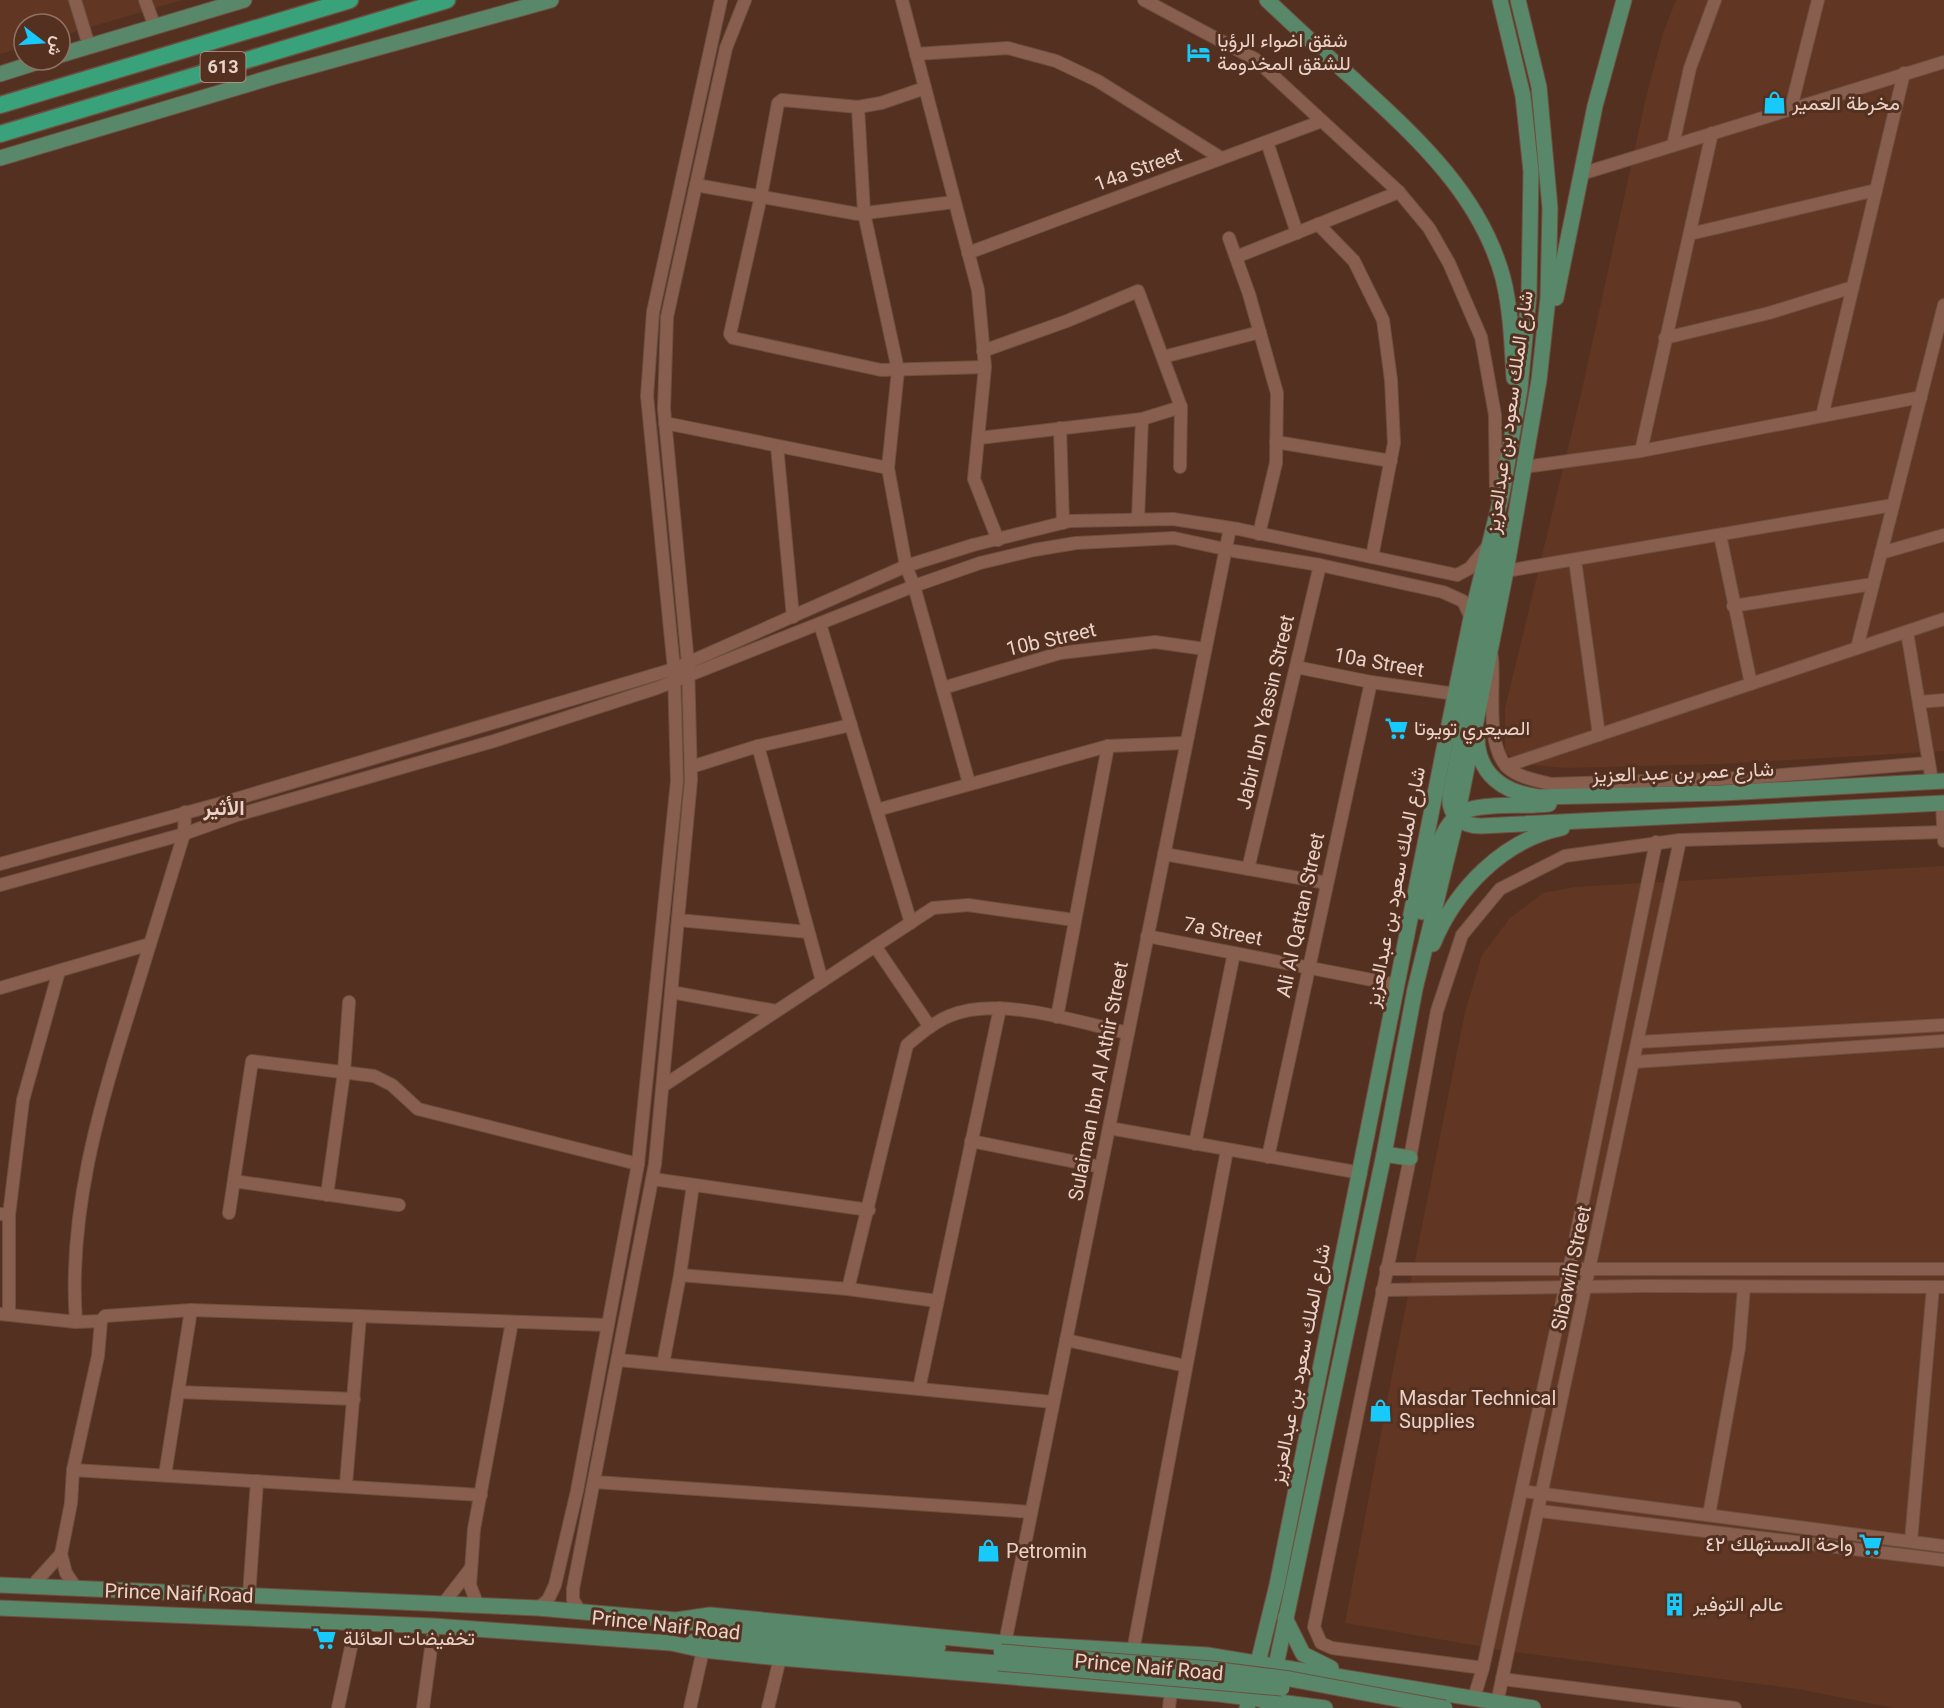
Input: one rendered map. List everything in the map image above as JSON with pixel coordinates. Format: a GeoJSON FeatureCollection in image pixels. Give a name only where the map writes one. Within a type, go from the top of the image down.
{"type":"FeatureCollection","features":[{"type":"Feature","properties":{"kind":"highway","name":"613"},"geometry":{"type":"LineString","coordinates":[[0,105],[350,0]]}},
{"type":"Feature","properties":{"kind":"highway","name":"613"},"geometry":{"type":"LineString","coordinates":[[0,134],[447,0]]}},
{"type":"Feature","properties":{"kind":"main road"},"geometry":{"type":"LineString","coordinates":[[72,51],[244,0]]}},
{"type":"Feature","properties":{"kind":"main road"},"geometry":{"type":"LineString","coordinates":[[0,158],[302,68],[551,0]]}},
{"type":"Feature","properties":{"kind":"main road"},"geometry":{"type":"LineString","coordinates":[[1259,0],[1336,64]]}},
{"type":"Feature","properties":{"kind":"main road"},"geometry":{"type":"LineString","coordinates":[[1267,0],[1419,140],[1445,170],[1472,208],[1490,242],[1503,279],[1512,346],[1514,382],[1508,455]]}},
{"type":"Feature","properties":{"kind":"main road","name":"شارع الملك سعود بن عبدالعزيز"},"geometry":{"type":"LineString","coordinates":[[1248,1703],[1256,1661],[1277,1585],[1455,694],[1487,547],[1502,494],[1520,389],[1529,295],[1531,171],[1523,96],[1500,0]]}},
{"type":"Feature","properties":{"kind":"main road","name":"شارع الملك سعود بن عبدالعزيز"},"geometry":{"type":"LineString","coordinates":[[1268,1704],[1384,1154],[1414,989],[1457,817],[1506,571],[1539,380],[1548,298],[1550,208],[1539,87],[1518,0]]}},
{"type":"Feature","properties":{"kind":"main road"},"geometry":{"type":"LineString","coordinates":[[1539,380],[1595,105],[1624,0]]}},
{"type":"Feature","properties":{"kind":"main road"},"geometry":{"type":"LineString","coordinates":[[1502,494],[1498,554],[1450,795],[1449,804],[1457,817],[1465,824],[1481,826],[1943,804]]}},
{"type":"Feature","properties":{"kind":"main road","name":"شارع عمر بن عبد العزيز"},"geometry":{"type":"LineString","coordinates":[[1477,718],[1478,750],[1481,762],[1492,779],[1501,786],[1538,797],[1596,798],[1938,781]]}},
{"type":"Feature","properties":{"kind":"main road"},"geometry":{"type":"LineString","coordinates":[[1398,985],[1418,927],[1438,844],[1445,830],[1457,817],[1474,809],[1537,806],[1596,798]]}},
{"type":"Feature","properties":{"kind":"main road"},"geometry":{"type":"LineString","coordinates":[[1414,989],[1456,899],[1481,873],[1510,850],[1534,837],[1556,829],[1597,821]]}},
{"type":"Feature","properties":{"kind":"main road"},"geometry":{"type":"LineString","coordinates":[[1384,1154],[1410,1158]]}},
{"type":"Feature","properties":{"kind":"main road","name":"Prince Naif Road"},"geometry":{"type":"LineString","coordinates":[[0,1585],[538,1608],[676,1620],[709,1627],[782,1634],[1001,1652],[1133,1651],[1207,1655],[1356,1678]]}},
{"type":"Feature","properties":{"kind":"main road"},"geometry":{"type":"LineString","coordinates":[[1207,1655],[1248,1651],[1254,1646],[1277,1585]]}},
{"type":"Feature","properties":{"kind":"main road","name":"Prince Naif Road"},"geometry":{"type":"LineString","coordinates":[[0,1608],[290,1618],[671,1643],[703,1650],[780,1658],[1205,1693],[1248,1703],[1320,1708]]}},
{"type":"Feature","properties":{"kind":"main road"},"geometry":{"type":"LineString","coordinates":[[1285,1618],[1303,1654],[1313,1661],[1356,1678],[1533,1708]]}},
{"type":"Feature","properties":{"kind":"main road"},"geometry":{"type":"LineString","coordinates":[[671,1643],[706,1640],[1001,1652],[1212,1669],[1290,1679],[1445,1708]]}},
{"type":"Feature","properties":{"kind":"main road"},"geometry":{"type":"LineString","coordinates":[[1001,1652],[1289,1689],[1389,1708]]}},
{"type":"Feature","properties":{"kind":"main road"},"geometry":{"type":"LineString","coordinates":[[1205,1693],[1227,1701],[1233,1708]]}},
{"type":"Feature","properties":{"kind":"street"},"geometry":{"type":"LineString","coordinates":[[75,0],[89,46]]}},
{"type":"Feature","properties":{"kind":"street"},"geometry":{"type":"LineString","coordinates":[[145,0],[155,27]]}},
{"type":"Feature","properties":{"kind":"street"},"geometry":{"type":"LineString","coordinates":[[538,1608],[548,1600],[555,1585],[577,1491],[638,1164],[677,781],[674,676],[647,396],[653,312],[721,0]]}},
{"type":"Feature","properties":{"kind":"street"},"geometry":{"type":"LineString","coordinates":[[902,0],[978,290],[985,367],[974,479],[998,540]]}},
{"type":"Feature","properties":{"kind":"street"},"geometry":{"type":"LineString","coordinates":[[1144,0],[1256,58],[1399,192],[1429,228],[1449,262],[1481,337],[1491,379],[1498,463],[1492,529]]}},
{"type":"Feature","properties":{"kind":"street"},"geometry":{"type":"LineString","coordinates":[[1673,145],[1690,68],[1715,0]]}},
{"type":"Feature","properties":{"kind":"street"},"geometry":{"type":"LineString","coordinates":[[1791,108],[1818,0]]}},
{"type":"Feature","properties":{"kind":"street"},"geometry":{"type":"LineString","coordinates":[[581,1613],[573,1600],[573,1589],[619,1360],[652,1179],[663,1086],[691,767],[688,664],[665,423],[667,317],[726,48],[742,3]]}},
{"type":"Feature","properties":{"kind":"street"},"geometry":{"type":"LineString","coordinates":[[916,54],[1008,48],[1056,62],[1098,81],[1221,158]]}},
{"type":"Feature","properties":{"kind":"street"},"geometry":{"type":"LineString","coordinates":[[1581,174],[1944,62]]}},
{"type":"Feature","properties":{"kind":"street"},"geometry":{"type":"LineString","coordinates":[[1821,416],[1904,73]]}},
{"type":"Feature","properties":{"kind":"street"},"geometry":{"type":"LineString","coordinates":[[925,88],[858,107],[790,100],[778,103],[761,196],[729,329],[733,338],[881,370],[985,367]]}},
{"type":"Feature","properties":{"kind":"street"},"geometry":{"type":"LineString","coordinates":[[858,107],[864,213],[898,370],[888,468],[906,566],[914,586],[969,783]]}},
{"type":"Feature","properties":{"kind":"street","name":"14a Street"},"geometry":{"type":"LineString","coordinates":[[968,253],[1322,121]]}},
{"type":"Feature","properties":{"kind":"street"},"geometry":{"type":"LineString","coordinates":[[1641,451],[1712,132]]}},
{"type":"Feature","properties":{"kind":"street"},"geometry":{"type":"LineString","coordinates":[[1266,142],[1297,232]]}},
{"type":"Feature","properties":{"kind":"street"},"geometry":{"type":"LineString","coordinates":[[696,185],[864,213],[954,202]]}},
{"type":"Feature","properties":{"kind":"street"},"geometry":{"type":"LineString","coordinates":[[1690,234],[1876,189]]}},
{"type":"Feature","properties":{"kind":"street"},"geometry":{"type":"LineString","coordinates":[[1236,256],[1399,192]]}},
{"type":"Feature","properties":{"kind":"street"},"geometry":{"type":"LineString","coordinates":[[1317,224],[1354,261],[1383,320],[1391,380],[1394,443],[1372,557]]}},
{"type":"Feature","properties":{"kind":"street"},"geometry":{"type":"LineString","coordinates":[[1229,238],[1260,332],[1277,393],[1276,463],[1259,534]]}},
{"type":"Feature","properties":{"kind":"street"},"geometry":{"type":"LineString","coordinates":[[1665,338],[1769,313],[1853,287]]}},
{"type":"Feature","properties":{"kind":"street"},"geometry":{"type":"LineString","coordinates":[[984,351],[1067,321],[1138,291],[1181,408],[1180,467]]}},
{"type":"Feature","properties":{"kind":"street"},"geometry":{"type":"LineString","coordinates":[[1857,648],[1944,305]]}},
{"type":"Feature","properties":{"kind":"street"},"geometry":{"type":"LineString","coordinates":[[1163,357],[1260,332]]}},
{"type":"Feature","properties":{"kind":"street"},"geometry":{"type":"LineString","coordinates":[[1524,468],[1641,451],[1921,397]]}},
{"type":"Feature","properties":{"kind":"street"},"geometry":{"type":"LineString","coordinates":[[979,438],[1142,419],[1181,408]]}},
{"type":"Feature","properties":{"kind":"street"},"geometry":{"type":"LineString","coordinates":[[1138,519],[1142,419]]}},
{"type":"Feature","properties":{"kind":"street"},"geometry":{"type":"LineString","coordinates":[[665,423],[888,468]]}},
{"type":"Feature","properties":{"kind":"street"},"geometry":{"type":"LineString","coordinates":[[1060,428],[1063,523]]}},
{"type":"Feature","properties":{"kind":"street"},"geometry":{"type":"LineString","coordinates":[[1276,442],[1391,461]]}},
{"type":"Feature","properties":{"kind":"street"},"geometry":{"type":"LineString","coordinates":[[777,446],[793,617]]}},
{"type":"Feature","properties":{"kind":"street"},"geometry":{"type":"LineString","coordinates":[[1506,571],[1893,505]]}},
{"type":"Feature","properties":{"kind":"street"},"geometry":{"type":"LineString","coordinates":[[0,885],[184,834],[237,815],[494,741],[674,676],[688,664],[906,566],[1063,523],[1173,519],[1230,528],[1447,574],[1463,574],[1487,547]]}},
{"type":"Feature","properties":{"kind":"street","name":"Sulaiman Ibn Al Athir Street"},"geometry":{"type":"LineString","coordinates":[[1001,1652],[1230,528]]}},
{"type":"Feature","properties":{"kind":"street"},"geometry":{"type":"LineString","coordinates":[[1720,535],[1751,684]]}},
{"type":"Feature","properties":{"kind":"street"},"geometry":{"type":"LineString","coordinates":[[1881,553],[1944,535]]}},
{"type":"Feature","properties":{"kind":"street"},"geometry":{"type":"LineString","coordinates":[[0,864],[674,676],[688,677],[914,586],[980,563],[1076,543],[1174,538],[1320,565],[1443,592],[1463,601],[1471,618]]}},
{"type":"Feature","properties":{"kind":"street"},"geometry":{"type":"LineString","coordinates":[[1575,560],[1599,735]]}},
{"type":"Feature","properties":{"kind":"street","name":"Jabir Ibn Yassin Street"},"geometry":{"type":"LineString","coordinates":[[1248,869],[1320,565]]}},
{"type":"Feature","properties":{"kind":"street"},"geometry":{"type":"LineString","coordinates":[[1443,592],[1448,591],[1452,585],[1451,578],[1447,574]]}},
{"type":"Feature","properties":{"kind":"street"},"geometry":{"type":"LineString","coordinates":[[1734,606],[1873,584]]}},
{"type":"Feature","properties":{"kind":"street"},"geometry":{"type":"LineString","coordinates":[[1506,766],[1944,619]]}},
{"type":"Feature","properties":{"kind":"street"},"geometry":{"type":"LineString","coordinates":[[820,624],[911,922]]}},
{"type":"Feature","properties":{"kind":"street"},"geometry":{"type":"LineString","coordinates":[[1907,632],[1929,763],[1938,781]]}},
{"type":"Feature","properties":{"kind":"street","name":"10b Street"},"geometry":{"type":"LineString","coordinates":[[943,688],[1070,651],[1155,642],[1205,649]]}},
{"type":"Feature","properties":{"kind":"street"},"geometry":{"type":"LineString","coordinates":[[1491,643],[1494,687],[1491,730],[1506,766],[1522,776],[1551,784],[1746,778],[1929,763]]}},
{"type":"Feature","properties":{"kind":"street","name":"10a Street"},"geometry":{"type":"LineString","coordinates":[[1296,667],[1371,682],[1455,694]]}},
{"type":"Feature","properties":{"kind":"street","name":"Ali Al Qattan Street"},"geometry":{"type":"LineString","coordinates":[[1268,1157],[1371,682]]}},
{"type":"Feature","properties":{"kind":"street"},"geometry":{"type":"LineString","coordinates":[[1918,702],[1944,700]]}},
{"type":"Feature","properties":{"kind":"street"},"geometry":{"type":"LineString","coordinates":[[691,767],[758,746],[851,724]]}},
{"type":"Feature","properties":{"kind":"street"},"geometry":{"type":"LineString","coordinates":[[877,810],[1108,746],[1186,743]]}},
{"type":"Feature","properties":{"kind":"street"},"geometry":{"type":"LineString","coordinates":[[758,746],[822,981]]}},
{"type":"Feature","properties":{"kind":"street"},"geometry":{"type":"LineString","coordinates":[[1057,1017],[1108,746]]}},
{"type":"Feature","properties":{"kind":"street"},"geometry":{"type":"LineString","coordinates":[[1800,788],[1816,772]]}},
{"type":"Feature","properties":{"kind":"street"},"geometry":{"type":"LineString","coordinates":[[1943,804],[1944,841]]}},
{"type":"Feature","properties":{"kind":"street"},"geometry":{"type":"LineString","coordinates":[[76,1322],[75,1270],[91,1144],[98,1111],[184,834],[185,812]]}},
{"type":"Feature","properties":{"kind":"street"},"geometry":{"type":"LineString","coordinates":[[1483,1668],[1332,1648],[1321,1643],[1314,1627],[1410,1158],[1437,1011],[1462,935],[1500,889],[1565,856],[1680,840],[1944,832]]}},
{"type":"Feature","properties":{"kind":"street","name":"Sibawih Street"},"geometry":{"type":"LineString","coordinates":[[1497,1703],[1540,1511],[1680,840]]}},
{"type":"Feature","properties":{"kind":"street","name":"Sibawih Street"},"geometry":{"type":"LineString","coordinates":[[1474,1698],[1483,1668],[1569,1270],[1656,842]]}},
{"type":"Feature","properties":{"kind":"street"},"geometry":{"type":"LineString","coordinates":[[1164,854],[1327,883]]}},
{"type":"Feature","properties":{"kind":"street"},"geometry":{"type":"LineString","coordinates":[[663,1086],[933,908],[968,905],[1074,920]]}},
{"type":"Feature","properties":{"kind":"street"},"geometry":{"type":"LineString","coordinates":[[678,920],[808,932]]}},
{"type":"Feature","properties":{"kind":"street","name":"7a Street"},"geometry":{"type":"LineString","coordinates":[[1147,936],[1398,985]]}},
{"type":"Feature","properties":{"kind":"street"},"geometry":{"type":"LineString","coordinates":[[0,988],[150,944]]}},
{"type":"Feature","properties":{"kind":"street"},"geometry":{"type":"LineString","coordinates":[[875,946],[930,1027]]}},
{"type":"Feature","properties":{"kind":"street"},"geometry":{"type":"LineString","coordinates":[[1195,1144],[1234,953]]}},
{"type":"Feature","properties":{"kind":"street"},"geometry":{"type":"LineString","coordinates":[[59,971],[23,1100],[4,1215],[5,1315],[76,1322],[101,1322]]}},
{"type":"Feature","properties":{"kind":"street"},"geometry":{"type":"LineString","coordinates":[[671,992],[776,1011]]}},
{"type":"Feature","properties":{"kind":"street"},"geometry":{"type":"LineString","coordinates":[[327,1195],[344,1072],[349,1002]]}},
{"type":"Feature","properties":{"kind":"street"},"geometry":{"type":"LineString","coordinates":[[919,1389],[1000,1008]]}},
{"type":"Feature","properties":{"kind":"street"},"geometry":{"type":"LineString","coordinates":[[848,1289],[869,1210],[907,1045],[930,1027],[950,1016],[972,1009],[1000,1008],[1057,1017],[1128,1033]]}},
{"type":"Feature","properties":{"kind":"street"},"geometry":{"type":"LineString","coordinates":[[1638,1042],[1944,1025]]}},
{"type":"Feature","properties":{"kind":"street"},"geometry":{"type":"LineString","coordinates":[[1634,1062],[1944,1041]]}},
{"type":"Feature","properties":{"kind":"street"},"geometry":{"type":"LineString","coordinates":[[1638,1042],[1658,1061]]}},
{"type":"Feature","properties":{"kind":"street"},"geometry":{"type":"LineString","coordinates":[[229,1213],[252,1061],[374,1076],[392,1085],[418,1109],[638,1164]]}},
{"type":"Feature","properties":{"kind":"street"},"geometry":{"type":"LineString","coordinates":[[1109,1128],[1361,1173]]}},
{"type":"Feature","properties":{"kind":"street"},"geometry":{"type":"LineString","coordinates":[[971,1142],[1101,1167]]}},
{"type":"Feature","properties":{"kind":"street"},"geometry":{"type":"LineString","coordinates":[[1133,1651],[1227,1150]]}},
{"type":"Feature","properties":{"kind":"street"},"geometry":{"type":"LineString","coordinates":[[652,1179],[869,1210]]}},
{"type":"Feature","properties":{"kind":"street"},"geometry":{"type":"LineString","coordinates":[[234,1181],[399,1205]]}},
{"type":"Feature","properties":{"kind":"street"},"geometry":{"type":"LineString","coordinates":[[663,1364],[680,1275],[693,1185]]}},
{"type":"Feature","properties":{"kind":"street"},"geometry":{"type":"LineString","coordinates":[[1386,1269],[1944,1269]]}},
{"type":"Feature","properties":{"kind":"street"},"geometry":{"type":"LineString","coordinates":[[680,1275],[848,1289],[938,1301]]}},
{"type":"Feature","properties":{"kind":"street"},"geometry":{"type":"LineString","coordinates":[[1709,1515],[1739,1348],[1744,1287]]}},
{"type":"Feature","properties":{"kind":"street"},"geometry":{"type":"LineString","coordinates":[[1382,1290],[1939,1287],[1911,1541]]}},
{"type":"Feature","properties":{"kind":"street"},"geometry":{"type":"LineString","coordinates":[[76,1588],[66,1573],[61,1554],[68,1520],[73,1470],[98,1356],[101,1322],[105,1316],[191,1310],[607,1325]]}},
{"type":"Feature","properties":{"kind":"street"},"geometry":{"type":"LineString","coordinates":[[165,1475],[191,1310]]}},
{"type":"Feature","properties":{"kind":"street"},"geometry":{"type":"LineString","coordinates":[[346,1484],[360,1316]]}},
{"type":"Feature","properties":{"kind":"street"},"geometry":{"type":"LineString","coordinates":[[478,1606],[470,1585],[471,1568],[481,1495],[512,1322]]}},
{"type":"Feature","properties":{"kind":"street"},"geometry":{"type":"LineString","coordinates":[[1066,1340],[1186,1366]]}},
{"type":"Feature","properties":{"kind":"street"},"geometry":{"type":"LineString","coordinates":[[619,1360],[1053,1402]]}},
{"type":"Feature","properties":{"kind":"street"},"geometry":{"type":"LineString","coordinates":[[1547,1372],[1568,1376]]}},
{"type":"Feature","properties":{"kind":"street"},"geometry":{"type":"LineString","coordinates":[[178,1392],[354,1399]]}},
{"type":"Feature","properties":{"kind":"street"},"geometry":{"type":"LineString","coordinates":[[73,1470],[346,1484],[481,1495]]}},
{"type":"Feature","properties":{"kind":"street"},"geometry":{"type":"LineString","coordinates":[[249,1596],[256,1481]]}},
{"type":"Feature","properties":{"kind":"street"},"geometry":{"type":"LineString","coordinates":[[595,1482],[1031,1512]]}},
{"type":"Feature","properties":{"kind":"street"},"geometry":{"type":"LineString","coordinates":[[577,1491],[587,1512]]}},
{"type":"Feature","properties":{"kind":"street"},"geometry":{"type":"LineString","coordinates":[[1522,1491],[1944,1546]]}},
{"type":"Feature","properties":{"kind":"street"},"geometry":{"type":"LineString","coordinates":[[1540,1511],[1944,1560]]}},
{"type":"Feature","properties":{"kind":"street"},"geometry":{"type":"LineString","coordinates":[[32,1586],[61,1554]]}},
{"type":"Feature","properties":{"kind":"street"},"geometry":{"type":"LineString","coordinates":[[443,1604],[471,1568]]}},
{"type":"Feature","properties":{"kind":"street"},"geometry":{"type":"LineString","coordinates":[[338,1708],[356,1624]]}},
{"type":"Feature","properties":{"kind":"street"},"geometry":{"type":"LineString","coordinates":[[423,1708],[434,1626]]}},
{"type":"Feature","properties":{"kind":"street"},"geometry":{"type":"LineString","coordinates":[[690,1708],[703,1650]]}},
{"type":"Feature","properties":{"kind":"street"},"geometry":{"type":"LineString","coordinates":[[768,1708],[780,1658]]}},
{"type":"Feature","properties":{"kind":"street"},"geometry":{"type":"LineString","coordinates":[[1502,1679],[1735,1708]]}},
{"type":"Feature","properties":{"kind":"street"},"geometry":{"type":"LineString","coordinates":[[1169,1708],[1171,1690]]}},
{"type":"Feature","properties":{"kind":"shaded area"},"geometry":{"type":"Polygon","coordinates":[[[0,0],[182,0],[72,32],[72,12],[12,12],[12,50],[0,54],[0,0]]]}},
{"type":"Feature","properties":{"kind":"shaded area"},"geometry":{"type":"Polygon","coordinates":[[[1676,0],[1944,0],[1944,751],[1721,764],[1567,768],[1520,764],[1505,752],[1505,708],[1581,394],[1647,93],[1663,33],[1676,0]]]}},
{"type":"Feature","properties":{"kind":"shaded area"},"geometry":{"type":"Polygon","coordinates":[[[1944,866],[1944,1708],[1894,1708],[1798,1689],[1507,1651],[1345,1623],[1465,1012],[1482,955],[1510,918],[1543,893],[1574,887],[1944,866]]]}},
{"type":"Feature","properties":{"kind":"place","name":"شقق اضواء الرؤيا للشقق المخدومة"},"geometry":{"type":"Point","coordinates":[1199,52]}},
{"type":"Feature","properties":{"kind":"place","name":"مخرطة العمير"},"geometry":{"type":"Point","coordinates":[1774,103]}},
{"type":"Feature","properties":{"kind":"place","name":"الصيعري تويوتا"},"geometry":{"type":"Point","coordinates":[1396,728]}},
{"type":"Feature","properties":{"kind":"place","name":"Masdar Technical Supplies"},"geometry":{"type":"Point","coordinates":[1381,1410]}},
{"type":"Feature","properties":{"kind":"place","name":"واحة المستهلك ٤٢"},"geometry":{"type":"Point","coordinates":[1871,1544]}},
{"type":"Feature","properties":{"kind":"place","name":"Petromin"},"geometry":{"type":"Point","coordinates":[988,1551]}},
{"type":"Feature","properties":{"kind":"place","name":"عالم التوفير"},"geometry":{"type":"Point","coordinates":[1675,1604]}},
{"type":"Feature","properties":{"kind":"place","name":"تخفيضات العائلة"},"geometry":{"type":"Point","coordinates":[325,1638]}},
{"type":"Feature","properties":{"kind":"district","name":"الأثير"},"geometry":{"type":"Point","coordinates":[224,808]}}]}
